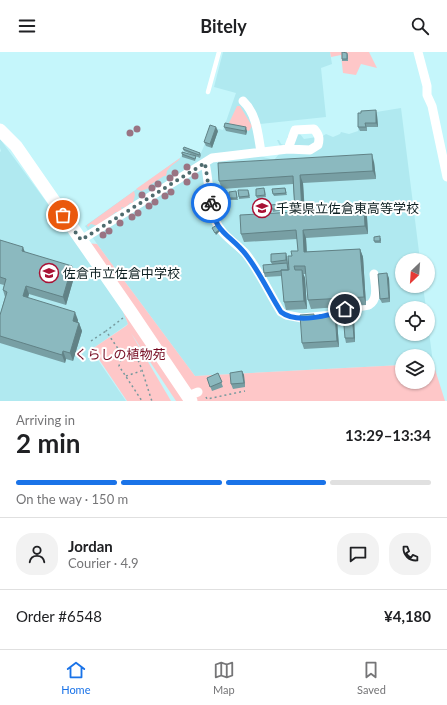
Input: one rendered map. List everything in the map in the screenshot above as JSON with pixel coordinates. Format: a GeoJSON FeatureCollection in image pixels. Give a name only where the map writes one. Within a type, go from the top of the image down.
{"type":"FeatureCollection","features":[{"type":"Feature","properties":{"kind":"street"},"geometry":{"type":"LineString","coordinates":[[418,52],[427,86],[427,95],[432,106],[447,177]]}},
{"type":"Feature","properties":{"kind":"street"},"geometry":{"type":"LineString","coordinates":[[243,101],[248,106],[254,118],[261,152]]}},
{"type":"Feature","properties":{"kind":"street"},"geometry":{"type":"LineString","coordinates":[[81,240],[212,158],[288,149],[305,154],[318,145],[320,139],[318,134],[314,129],[295,130],[288,149]]}},
{"type":"Feature","properties":{"kind":"street"},"geometry":{"type":"LineString","coordinates":[[0,130],[16,146],[131,312],[195,396]]}},
{"type":"Feature","properties":{"kind":"street"},"geometry":{"type":"LineString","coordinates":[[205,163],[215,222],[223,233],[245,254],[281,312],[286,316],[302,318],[332,315],[345,309],[369,305],[376,296],[374,274]]}},
{"type":"Feature","properties":{"kind":"lane"},"geometry":{"type":"LineString","coordinates":[[208,92],[218,52]]}},
{"type":"Feature","properties":{"kind":"path"},"geometry":{"type":"LineString","coordinates":[[91,341],[131,312]]}},
{"type":"Feature","properties":{"kind":"path"},"geometry":{"type":"LineString","coordinates":[[106,331],[121,353],[122,356],[118,366],[142,401]]}},
{"type":"Feature","properties":{"kind":"path"},"geometry":{"type":"LineString","coordinates":[[121,353],[134,355],[139,360],[141,371],[152,401]]}},
{"type":"Feature","properties":{"kind":"path"},"geometry":{"type":"LineString","coordinates":[[125,376],[141,371]]}},
{"type":"Feature","properties":{"kind":"path"},"geometry":{"type":"LineString","coordinates":[[195,396],[207,399],[246,391]]}},
{"type":"Feature","properties":{"kind":"shaded area","name":"千葉県立佐倉東高等学校"},"geometry":{"type":"Polygon","coordinates":[[[223,52],[330,52],[332,64],[321,68],[326,117],[260,124],[260,156],[274,160],[279,154],[281,148],[277,140],[284,145],[287,143],[287,137],[290,135],[300,134],[304,139],[323,136],[326,134],[333,137],[341,132],[349,134],[358,131],[358,115],[401,108],[419,253],[395,253],[395,293],[424,293],[425,301],[395,301],[395,341],[430,341],[431,349],[395,349],[395,365],[195,376],[85,226],[180,158],[185,148],[201,153],[212,127],[223,130],[236,93],[214,87],[223,52]]]}},
{"type":"Feature","properties":{"kind":"shaded area","name":"佐倉市立佐倉中学校"},"geometry":{"type":"Polygon","coordinates":[[[0,139],[120,304],[128,324],[92,349],[126,401],[0,401],[0,139]]]}},
{"type":"Feature","properties":{"kind":"green space"},"geometry":{"type":"Polygon","coordinates":[[[330,52],[369,52],[377,68],[361,64],[356,75],[343,73],[341,55],[331,57],[330,52]]]}},
{"type":"Feature","properties":{"kind":"green space"},"geometry":{"type":"Polygon","coordinates":[[[237,106],[240,106],[252,126],[249,131],[230,126],[229,123],[237,106]]]}},
{"type":"Feature","properties":{"kind":"green space"},"geometry":{"type":"Polygon","coordinates":[[[180,158],[167,171],[166,176],[150,185],[149,188],[141,191],[136,189],[180,158]]]}},
{"type":"Feature","properties":{"kind":"green space"},"geometry":{"type":"Polygon","coordinates":[[[134,191],[135,195],[133,203],[130,203],[125,208],[121,207],[122,209],[120,212],[116,212],[98,226],[91,224],[88,227],[87,225],[134,191]]]}},
{"type":"Feature","properties":{"kind":"green space","name":"くらしの植物苑"},"geometry":{"type":"Polygon","coordinates":[[[76,242],[97,244],[195,376],[395,365],[395,389],[435,389],[435,369],[445,401],[176,401],[131,333],[171,401],[127,401],[92,349],[128,324],[120,304],[76,242]]]}},
{"type":"Feature","properties":{"kind":"building"},"geometry":{"type":"Polygon","coordinates":[[[342,52],[347,53],[347,59],[342,59],[342,52]]]}},
{"type":"Feature","properties":{"kind":"building"},"geometry":{"type":"Polygon","coordinates":[[[376,110],[376,123],[365,123],[366,127],[358,127],[358,113],[361,113],[361,111],[376,110]]]}},
{"type":"Feature","properties":{"kind":"building"},"geometry":{"type":"Polygon","coordinates":[[[225,123],[246,127],[245,131],[224,127],[225,123]]]}},
{"type":"Feature","properties":{"kind":"building"},"geometry":{"type":"Polygon","coordinates":[[[210,125],[216,127],[210,144],[204,142],[210,125]]]}},
{"type":"Feature","properties":{"kind":"building"},"geometry":{"type":"Polygon","coordinates":[[[184,147],[200,153],[199,155],[183,149],[184,147]]]}},
{"type":"Feature","properties":{"kind":"building"},"geometry":{"type":"Polygon","coordinates":[[[182,152],[196,156],[195,159],[182,154],[182,152]]]}},
{"type":"Feature","properties":{"kind":"building"},"geometry":{"type":"Polygon","coordinates":[[[372,154],[373,171],[300,175],[302,212],[364,208],[365,226],[303,230],[304,252],[360,249],[364,297],[308,300],[305,266],[294,266],[295,270],[302,270],[304,301],[284,302],[281,270],[289,270],[288,256],[292,256],[291,251],[298,251],[296,230],[241,234],[240,215],[295,212],[293,176],[219,181],[218,163],[372,154]]]}},
{"type":"Feature","properties":{"kind":"building"},"geometry":{"type":"Polygon","coordinates":[[[264,188],[265,195],[256,196],[256,189],[264,188]]]}},
{"type":"Feature","properties":{"kind":"building"},"geometry":{"type":"Polygon","coordinates":[[[285,188],[286,193],[273,194],[272,189],[285,188]]]}},
{"type":"Feature","properties":{"kind":"building"},"geometry":{"type":"Polygon","coordinates":[[[218,190],[226,190],[226,198],[218,198],[218,190]]]}},
{"type":"Feature","properties":{"kind":"building"},"geometry":{"type":"Polygon","coordinates":[[[238,190],[248,190],[249,196],[239,197],[238,190]]]}},
{"type":"Feature","properties":{"kind":"building"},"geometry":{"type":"Polygon","coordinates":[[[236,191],[237,198],[229,198],[229,192],[236,191]]]}},
{"type":"Feature","properties":{"kind":"building"},"geometry":{"type":"Polygon","coordinates":[[[266,203],[267,212],[260,212],[259,204],[266,203]]]}},
{"type":"Feature","properties":{"kind":"building"},"geometry":{"type":"Polygon","coordinates":[[[279,204],[279,209],[272,209],[271,205],[279,204]]]}},
{"type":"Feature","properties":{"kind":"building"},"geometry":{"type":"Polygon","coordinates":[[[217,225],[220,229],[215,233],[212,228],[217,225]]]}},
{"type":"Feature","properties":{"kind":"building"},"geometry":{"type":"Polygon","coordinates":[[[380,236],[380,241],[374,241],[374,237],[380,236]]]}},
{"type":"Feature","properties":{"kind":"building"},"geometry":{"type":"Polygon","coordinates":[[[0,240],[23,247],[22,251],[72,266],[63,297],[26,286],[23,296],[75,312],[73,321],[79,323],[70,353],[63,351],[62,355],[0,336],[0,315],[7,292],[3,290],[6,279],[0,277],[0,240]]]}},
{"type":"Feature","properties":{"kind":"building"},"geometry":{"type":"Polygon","coordinates":[[[286,253],[286,260],[271,262],[271,254],[286,253]]]}},
{"type":"Feature","properties":{"kind":"building"},"geometry":{"type":"Polygon","coordinates":[[[287,263],[288,270],[264,273],[263,265],[287,263]]]}},
{"type":"Feature","properties":{"kind":"building"},"geometry":{"type":"Polygon","coordinates":[[[387,273],[389,298],[380,299],[378,274],[387,273]]]}},
{"type":"Feature","properties":{"kind":"building"},"geometry":{"type":"Polygon","coordinates":[[[352,312],[354,338],[345,338],[343,313],[352,312]]]}},
{"type":"Feature","properties":{"kind":"building"},"geometry":{"type":"Polygon","coordinates":[[[314,314],[314,318],[319,318],[319,315],[335,314],[337,341],[302,343],[300,315],[314,314]]]}},
{"type":"Feature","properties":{"kind":"building"},"geometry":{"type":"Polygon","coordinates":[[[242,371],[244,383],[231,384],[230,373],[242,371]]]}},
{"type":"Feature","properties":{"kind":"building"},"geometry":{"type":"Polygon","coordinates":[[[218,373],[222,382],[210,387],[207,378],[218,373]]]}},
{"type":"Feature","properties":{"kind":"way so far"},"geometry":{"type":"LineString","coordinates":[[63,215],[81,240],[205,163],[211,203]]}},
{"type":"Feature","properties":{"kind":"place","name":"千葉県立佐倉東高等学校"},"geometry":{"type":"Point","coordinates":[262,208]}},
{"type":"Feature","properties":{"kind":"place","name":"佐倉市立佐倉中学校"},"geometry":{"type":"Point","coordinates":[49,273]}},
{"type":"Feature","properties":{"kind":"route"},"geometry":{"type":"LineString","coordinates":[[211,203],[215,222],[223,233],[245,254],[281,312],[286,316],[302,318],[332,315],[345,309]]}}]}
